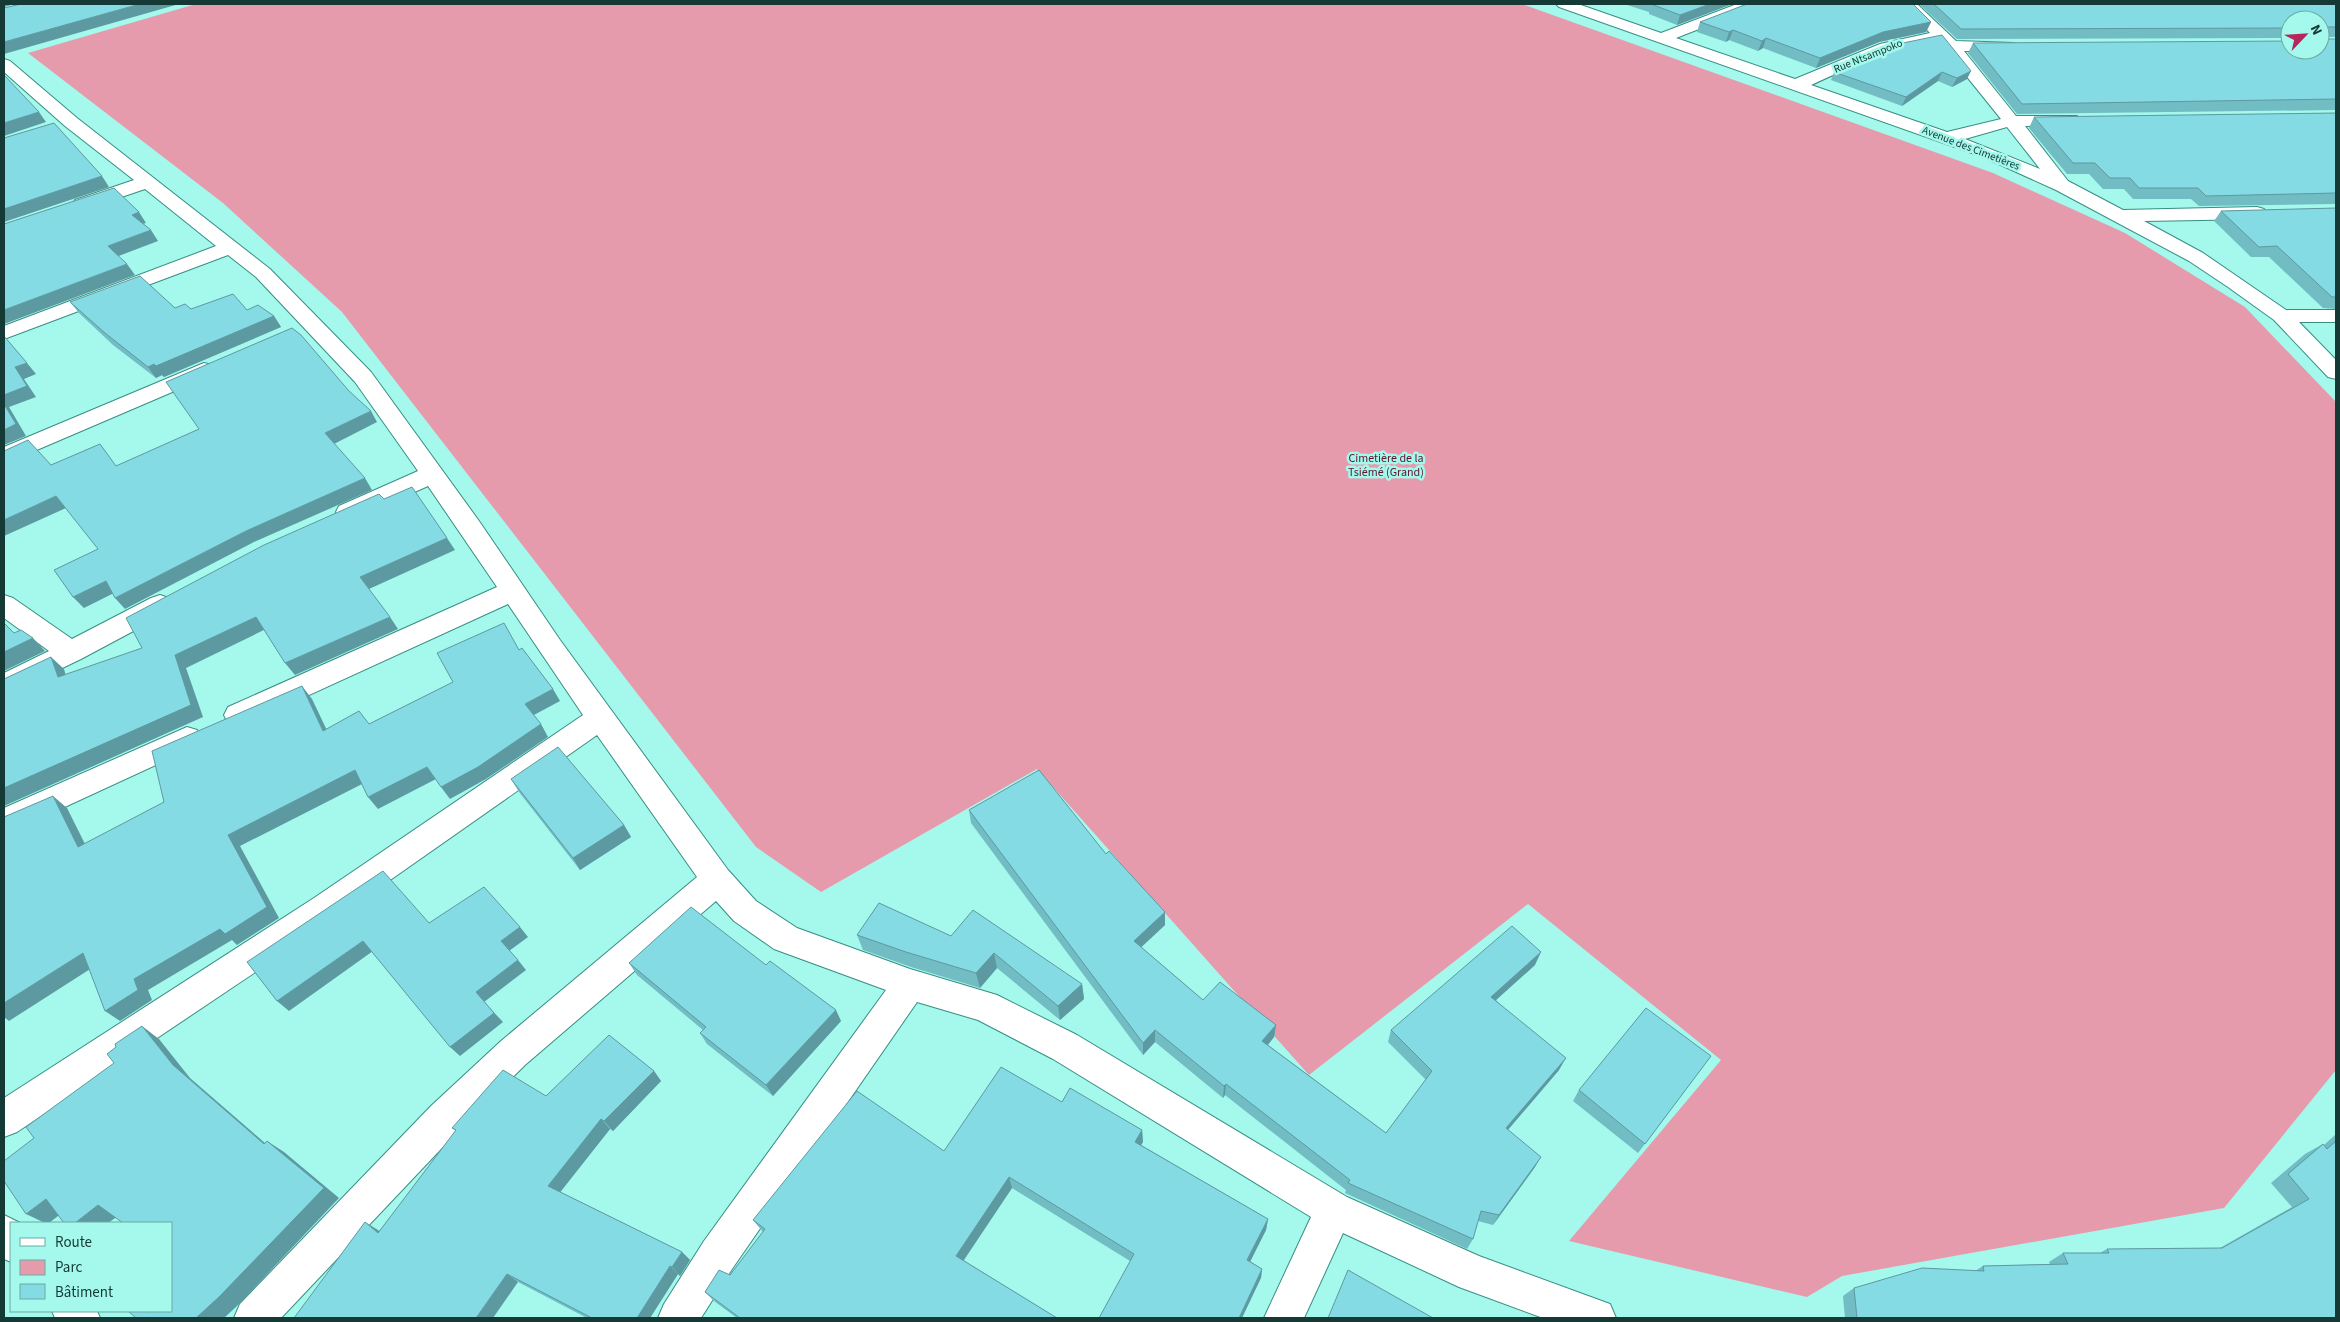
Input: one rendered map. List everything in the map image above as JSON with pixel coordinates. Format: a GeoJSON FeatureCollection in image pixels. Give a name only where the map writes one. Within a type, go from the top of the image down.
{"type":"FeatureCollection","features":[{"type":"Feature","properties":{"kind":"street","name":"Avenue des Cimetières"},"geometry":{"type":"LineString","coordinates":[[1564,4],[1947,138],[2004,159],[2063,186],[2196,257],[2281,316],[2336,372]]}},
{"type":"Feature","properties":{"kind":"street"},"geometry":{"type":"LineString","coordinates":[[1661,38],[1750,4]]}},
{"type":"Feature","properties":{"kind":"street"},"geometry":{"type":"LineString","coordinates":[[1909,4],[1948,42],[2063,186]]}},
{"type":"Feature","properties":{"kind":"street","name":"Rue Ntsampoko"},"geometry":{"type":"LineString","coordinates":[[1794,86],[1892,44],[1922,37],[1948,42],[2022,46]]}},
{"type":"Feature","properties":{"kind":"street"},"geometry":{"type":"LineString","coordinates":[[6,70],[63,125],[147,182],[263,273],[304,327],[363,377],[717,880],[745,911],[786,939],[910,984],[985,1006],[1065,1047],[1334,1210],[1474,1274],[1596,1318]]}},
{"type":"Feature","properties":{"kind":"street"},"geometry":{"type":"LineString","coordinates":[[1947,138],[2012,121],[2092,120]]}},
{"type":"Feature","properties":{"kind":"street"},"geometry":{"type":"LineString","coordinates":[[66,209],[147,182]]}},
{"type":"Feature","properties":{"kind":"street"},"geometry":{"type":"LineString","coordinates":[[2122,216],[2278,213]]}},
{"type":"Feature","properties":{"kind":"street"},"geometry":{"type":"LineString","coordinates":[[4,333],[231,247]]}},
{"type":"Feature","properties":{"kind":"street"},"geometry":{"type":"LineString","coordinates":[[2281,316],[2336,316]]}},
{"type":"Feature","properties":{"kind":"street"},"geometry":{"type":"LineString","coordinates":[[4,456],[224,362]]}},
{"type":"Feature","properties":{"kind":"street"},"geometry":{"type":"LineString","coordinates":[[326,522],[432,475]]}},
{"type":"Feature","properties":{"kind":"street"},"geometry":{"type":"LineString","coordinates":[[4,822],[512,591]]}},
{"type":"Feature","properties":{"kind":"street"},"geometry":{"type":"LineString","coordinates":[[4,685],[185,592]]}},
{"type":"Feature","properties":{"kind":"street"},"geometry":{"type":"LineString","coordinates":[[4,606],[71,652]]}},
{"type":"Feature","properties":{"kind":"street"},"geometry":{"type":"LineString","coordinates":[[4,1119],[325,908],[601,717]]}},
{"type":"Feature","properties":{"kind":"street"},"geometry":{"type":"LineString","coordinates":[[254,1318],[444,1119],[513,1052],[717,880]]}},
{"type":"Feature","properties":{"kind":"street"},"geometry":{"type":"LineString","coordinates":[[678,1318],[718,1255],[910,984]]}},
{"type":"Feature","properties":{"kind":"street"},"geometry":{"type":"LineString","coordinates":[[1284,1318],[1334,1210]]}},
{"type":"Feature","properties":{"kind":"green space","name":"Cimetière de la Tsiémé (Grand)"},"geometry":{"type":"Polygon","coordinates":[[[196,4],[1522,4],[1993,173],[2125,233],[2245,307],[2336,402],[2336,1070],[2224,1208],[1842,1276],[1807,1297],[1569,1241],[1721,1060],[1528,904],[1309,1075],[1037,769],[821,892],[756,847],[342,312],[223,203],[28,53],[196,4]]]}},
{"type":"Feature","properties":{"kind":"building"},"geometry":{"type":"Polygon","coordinates":[[[21,4],[140,4],[4,42],[4,8],[21,4]]]}},
{"type":"Feature","properties":{"kind":"building"},"geometry":{"type":"Polygon","coordinates":[[[1651,4],[1710,4],[1680,15],[1651,4]]]}},
{"type":"Feature","properties":{"kind":"building"},"geometry":{"type":"Polygon","coordinates":[[[1747,4],[1913,4],[1931,22],[1883,32],[1820,58],[1766,38],[1762,41],[1733,30],[1729,32],[1700,22],[1747,4]]]}},
{"type":"Feature","properties":{"kind":"building"},"geometry":{"type":"Polygon","coordinates":[[[1934,4],[2336,4],[2336,27],[2330,27],[2330,10],[2280,10],[2280,28],[1961,29],[1934,4]]]}},
{"type":"Feature","properties":{"kind":"building"},"geometry":{"type":"Polygon","coordinates":[[[1942,35],[1971,71],[1957,78],[1942,72],[1906,97],[1834,72],[1893,45],[1942,35]]]}},
{"type":"Feature","properties":{"kind":"building"},"geometry":{"type":"Polygon","coordinates":[[[2330,39],[2336,39],[2336,99],[2022,104],[1973,43],[2280,41],[2280,60],[2330,60],[2330,39]]]}},
{"type":"Feature","properties":{"kind":"building"},"geometry":{"type":"Polygon","coordinates":[[[4,75],[39,112],[4,123],[4,75]]]}},
{"type":"Feature","properties":{"kind":"building"},"geometry":{"type":"Polygon","coordinates":[[[2336,113],[2336,193],[2206,196],[2198,188],[2139,188],[2130,178],[2110,178],[2095,163],[2073,163],[2034,117],[2336,113]]]}},
{"type":"Feature","properties":{"kind":"building"},"geometry":{"type":"Polygon","coordinates":[[[54,123],[102,176],[4,209],[4,138],[54,123]]]}},
{"type":"Feature","properties":{"kind":"building"},"geometry":{"type":"Polygon","coordinates":[[[114,188],[139,212],[132,215],[151,230],[108,246],[127,264],[4,310],[4,224],[114,188]]]}},
{"type":"Feature","properties":{"kind":"building"},"geometry":{"type":"Polygon","coordinates":[[[2336,208],[2336,297],[2332,297],[2277,246],[2259,247],[2221,211],[2336,208]]]}},
{"type":"Feature","properties":{"kind":"building"},"geometry":{"type":"Polygon","coordinates":[[[140,276],[175,308],[185,304],[191,309],[233,294],[247,310],[258,305],[274,316],[156,366],[154,364],[148,367],[70,302],[140,276]]]}},
{"type":"Feature","properties":{"kind":"building"},"geometry":{"type":"Polygon","coordinates":[[[292,328],[301,335],[349,391],[371,411],[325,433],[365,478],[246,531],[115,598],[106,581],[73,597],[54,570],[98,549],[56,496],[4,520],[4,451],[28,440],[51,465],[100,444],[116,466],[199,429],[166,382],[292,328]]]}},
{"type":"Feature","properties":{"kind":"building"},"geometry":{"type":"Polygon","coordinates":[[[4,336],[27,363],[15,367],[27,386],[4,395],[4,336]]]}},
{"type":"Feature","properties":{"kind":"building"},"geometry":{"type":"Polygon","coordinates":[[[4,404],[16,424],[4,430],[4,404]]]}},
{"type":"Feature","properties":{"kind":"building"},"geometry":{"type":"Polygon","coordinates":[[[412,487],[447,538],[360,577],[390,617],[285,663],[256,617],[175,655],[191,705],[4,788],[4,679],[51,657],[58,677],[142,648],[126,618],[264,545],[379,494],[384,499],[412,487]]]}},
{"type":"Feature","properties":{"kind":"building"},"geometry":{"type":"Polygon","coordinates":[[[4,623],[14,633],[21,630],[33,638],[4,652],[4,623]]]}},
{"type":"Feature","properties":{"kind":"building"},"geometry":{"type":"Polygon","coordinates":[[[504,623],[519,650],[522,648],[553,689],[525,704],[541,724],[478,767],[441,787],[427,767],[368,797],[355,770],[228,835],[267,907],[225,934],[220,929],[134,979],[138,990],[105,1011],[83,953],[4,1003],[4,817],[53,796],[78,847],[164,802],[152,751],[302,686],[323,731],[359,711],[369,724],[453,682],[437,653],[504,623]]]}},
{"type":"Feature","properties":{"kind":"building"},"geometry":{"type":"Polygon","coordinates":[[[558,747],[624,825],[573,858],[511,779],[558,747]]]}},
{"type":"Feature","properties":{"kind":"building"},"geometry":{"type":"Polygon","coordinates":[[[1039,770],[1106,854],[1109,851],[1165,912],[1134,941],[1203,1000],[1220,982],[1276,1025],[1262,1041],[1386,1133],[1432,1071],[1391,1030],[1512,926],[1541,952],[1491,997],[1566,1058],[1506,1128],[1541,1157],[1499,1215],[1481,1211],[1473,1239],[1348,1183],[1350,1180],[1226,1084],[1224,1086],[1155,1030],[1143,1043],[969,810],[1039,770]]]}},
{"type":"Feature","properties":{"kind":"building"},"geometry":{"type":"Polygon","coordinates":[[[383,871],[429,923],[484,887],[520,927],[501,941],[518,960],[476,992],[494,1013],[450,1047],[363,941],[277,1001],[247,962],[383,871]]]}},
{"type":"Feature","properties":{"kind":"building"},"geometry":{"type":"Polygon","coordinates":[[[879,903],[951,936],[973,910],[1082,984],[1058,1006],[994,953],[976,973],[857,935],[879,903]]]}},
{"type":"Feature","properties":{"kind":"building"},"geometry":{"type":"Polygon","coordinates":[[[691,907],[766,965],[770,961],[836,1010],[766,1085],[700,1033],[706,1027],[629,963],[691,907]]]}},
{"type":"Feature","properties":{"kind":"building"},"geometry":{"type":"Polygon","coordinates":[[[1646,1008],[1711,1056],[1645,1144],[1579,1090],[1646,1008]]]}},
{"type":"Feature","properties":{"kind":"building"},"geometry":{"type":"Polygon","coordinates":[[[142,1026],[173,1065],[264,1144],[267,1141],[324,1188],[219,1297],[196,1318],[136,1318],[129,1312],[172,1312],[172,1222],[122,1222],[98,1205],[76,1222],[63,1222],[46,1199],[26,1214],[4,1181],[4,1161],[34,1138],[26,1127],[114,1063],[107,1054],[116,1047],[115,1044],[142,1026]]]}},
{"type":"Feature","properties":{"kind":"building"},"geometry":{"type":"Polygon","coordinates":[[[609,1035],[654,1071],[604,1121],[601,1119],[548,1186],[682,1252],[672,1267],[670,1266],[637,1318],[592,1318],[507,1274],[476,1318],[294,1318],[365,1222],[378,1233],[456,1130],[452,1128],[503,1070],[546,1096],[609,1035]]]}},
{"type":"Feature","properties":{"kind":"building"},"geometry":{"type":"Polygon","coordinates":[[[1001,1067],[1062,1102],[1070,1088],[1142,1130],[1135,1142],[1268,1219],[1247,1260],[1262,1269],[1239,1318],[1099,1318],[1134,1254],[1009,1177],[956,1256],[1057,1318],[740,1318],[705,1292],[719,1270],[730,1275],[765,1229],[753,1220],[857,1091],[944,1151],[1001,1067]]]}},
{"type":"Feature","properties":{"kind":"building"},"geometry":{"type":"Polygon","coordinates":[[[2336,1141],[2336,1318],[1857,1318],[1854,1288],[1922,1268],[1984,1271],[1983,1266],[2068,1264],[2063,1253],[2109,1253],[2107,1249],[2222,1248],[2309,1199],[2288,1174],[2323,1144],[2327,1149],[2336,1141]]]}},
{"type":"Feature","properties":{"kind":"building"},"geometry":{"type":"Polygon","coordinates":[[[1348,1270],[1433,1318],[1328,1318],[1348,1270]]]}}]}
